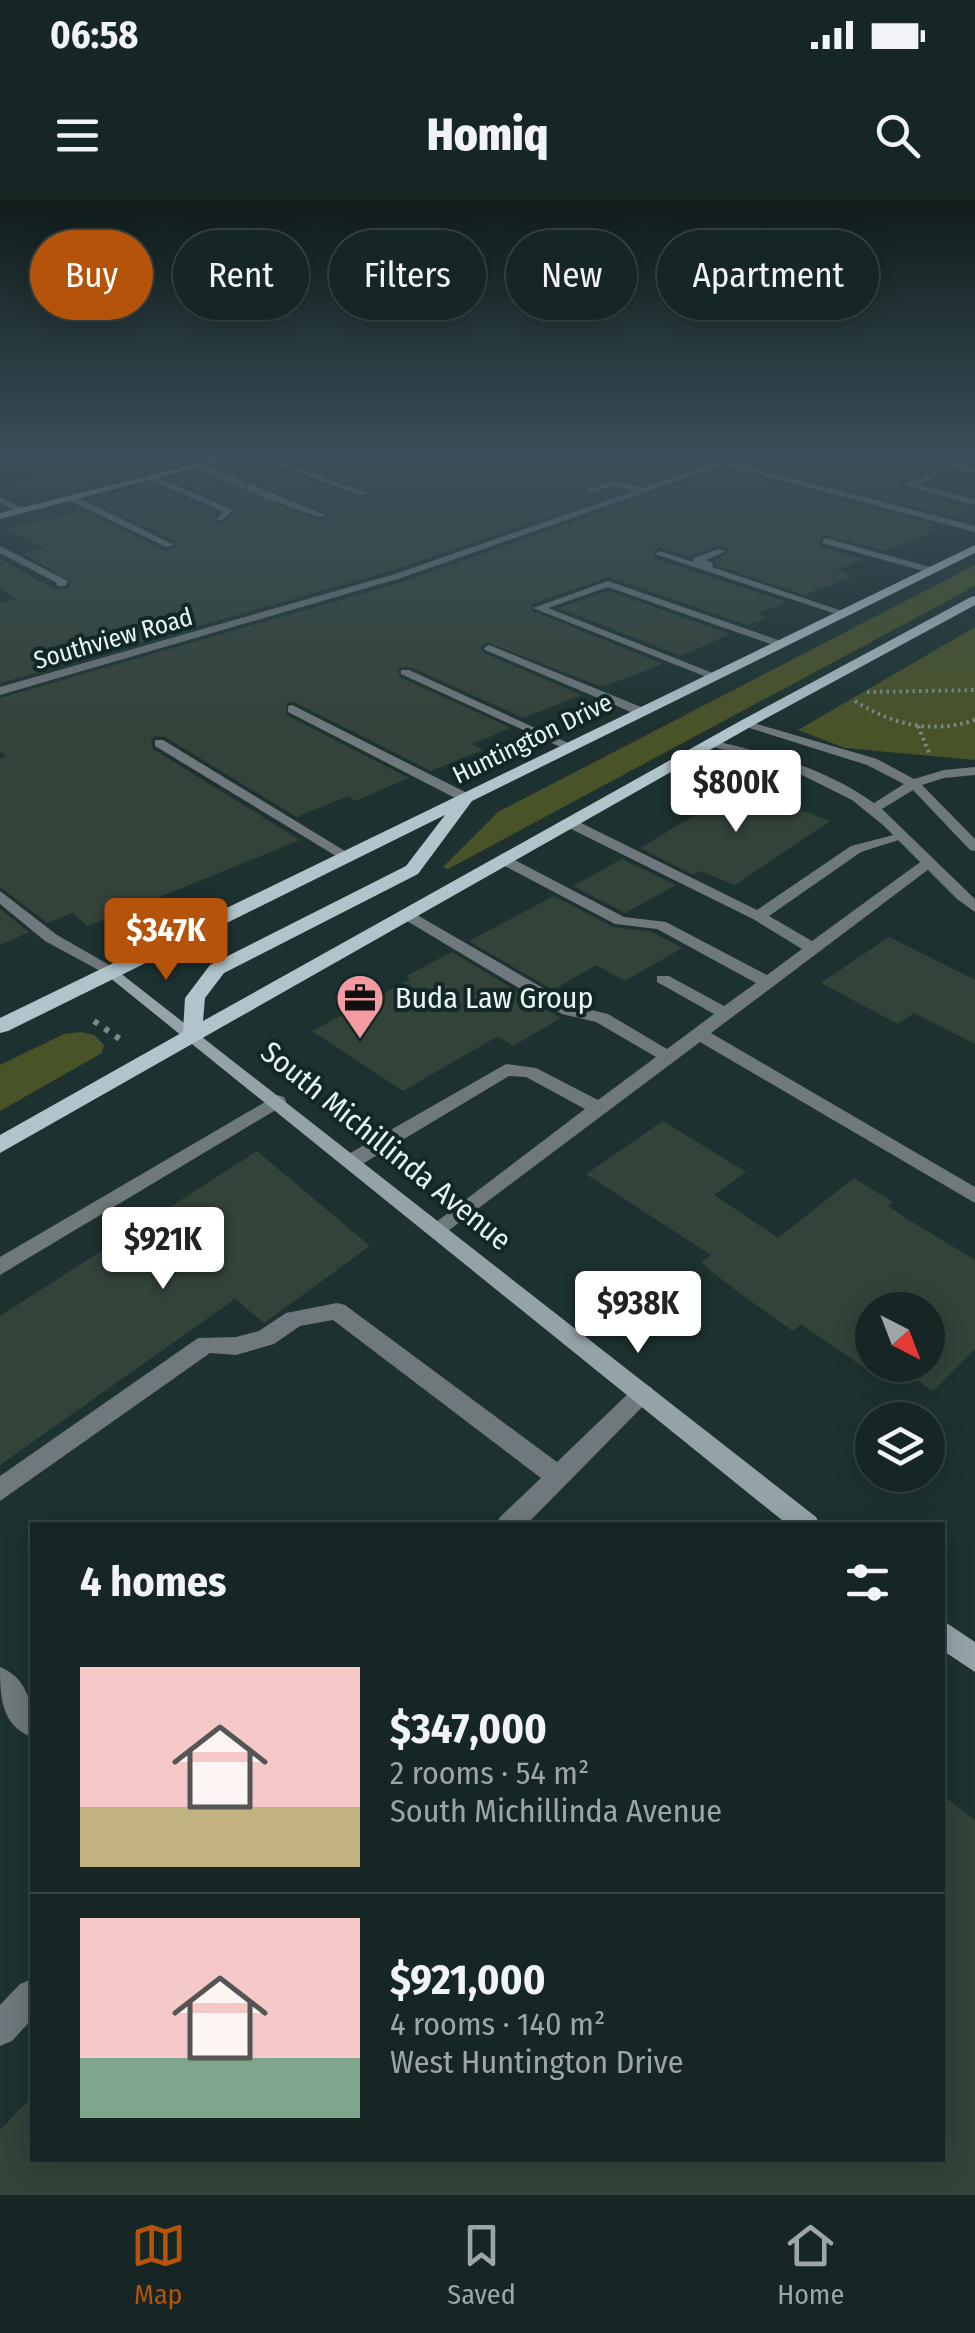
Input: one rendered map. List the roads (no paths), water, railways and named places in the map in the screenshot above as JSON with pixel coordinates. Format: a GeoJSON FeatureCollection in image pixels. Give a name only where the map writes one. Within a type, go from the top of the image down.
{"type":"FeatureCollection","features":[{"type":"Feature","properties":{"kind":"main road","name":"Huntington Drive"},"geometry":{"type":"LineString","coordinates":[[0,1026],[975,548]]}},
{"type":"Feature","properties":{"kind":"main road"},"geometry":{"type":"LineString","coordinates":[[0,1145],[710,744],[975,600]]}},
{"type":"Feature","properties":{"kind":"main road"},"geometry":{"type":"LineString","coordinates":[[194,1034],[190,1004],[196,988],[217,968],[412,870],[466,798]]}},
{"type":"Feature","properties":{"kind":"main road","name":"South Michillinda Avenue"},"geometry":{"type":"LineString","coordinates":[[110,970],[803,1522]]}},
{"type":"Feature","properties":{"kind":"main road"},"geometry":{"type":"LineString","coordinates":[[945,1635],[975,1659]]}},
{"type":"Feature","properties":{"kind":"street","name":"Southview Road"},"geometry":{"type":"LineString","coordinates":[[0,691],[398,576],[482,546]]}},
{"type":"Feature","properties":{"kind":"street"},"geometry":{"type":"LineString","coordinates":[[842,546],[931,570]]}},
{"type":"Feature","properties":{"kind":"street"},"geometry":{"type":"LineString","coordinates":[[0,548],[63,582],[60,584]]}},
{"type":"Feature","properties":{"kind":"street"},"geometry":{"type":"LineString","coordinates":[[721,551],[697,560],[847,611]]}},
{"type":"Feature","properties":{"kind":"street"},"geometry":{"type":"LineString","coordinates":[[660,554],[847,611]]}},
{"type":"Feature","properties":{"kind":"street"},"geometry":{"type":"LineString","coordinates":[[714,676],[538,608],[608,584],[780,644]]}},
{"type":"Feature","properties":{"kind":"street"},"geometry":{"type":"LineString","coordinates":[[489,648],[642,712]]}},
{"type":"Feature","properties":{"kind":"street"},"geometry":{"type":"LineString","coordinates":[[405,672],[572,747]]}},
{"type":"Feature","properties":{"kind":"street"},"geometry":{"type":"LineString","coordinates":[[292,709],[466,798]]}},
{"type":"Feature","properties":{"kind":"street"},"geometry":{"type":"LineString","coordinates":[[747,724],[872,762],[914,784],[975,847]]}},
{"type":"Feature","properties":{"kind":"street"},"geometry":{"type":"LineString","coordinates":[[159,743],[346,856]]}},
{"type":"Feature","properties":{"kind":"street"},"geometry":{"type":"LineString","coordinates":[[710,744],[790,766],[834,785],[873,809],[975,907]]}},
{"type":"Feature","properties":{"kind":"street"},"geometry":{"type":"LineString","coordinates":[[873,809],[946,770],[975,771]]}},
{"type":"Feature","properties":{"kind":"street"},"geometry":{"type":"LineString","coordinates":[[570,823],[758,916],[814,949]]}},
{"type":"Feature","properties":{"kind":"street"},"geometry":{"type":"LineString","coordinates":[[758,916],[856,850],[900,835]]}},
{"type":"Feature","properties":{"kind":"street"},"geometry":{"type":"LineString","coordinates":[[504,860],[620,921],[661,926],[769,983]]}},
{"type":"Feature","properties":{"kind":"street"},"geometry":{"type":"LineString","coordinates":[[436,1229],[928,863]]}},
{"type":"Feature","properties":{"kind":"street"},"geometry":{"type":"LineString","coordinates":[[0,896],[51,938],[110,970]]}},
{"type":"Feature","properties":{"kind":"street"},"geometry":{"type":"LineString","coordinates":[[407,914],[568,1010],[602,1018],[670,1058]]}},
{"type":"Feature","properties":{"kind":"street"},"geometry":{"type":"LineString","coordinates":[[662,978],[727,1015]]}},
{"type":"Feature","properties":{"kind":"street"},"geometry":{"type":"LineString","coordinates":[[701,1035],[975,1196]]}},
{"type":"Feature","properties":{"kind":"street"},"geometry":{"type":"LineString","coordinates":[[352,1161],[506,1070],[530,1072],[600,1109]]}},
{"type":"Feature","properties":{"kind":"street"},"geometry":{"type":"LineString","coordinates":[[0,1267],[276,1101]]}},
{"type":"Feature","properties":{"kind":"street"},"geometry":{"type":"LineString","coordinates":[[0,1490],[206,1344],[236,1346],[266,1338],[294,1319],[336,1311],[558,1477]]}},
{"type":"Feature","properties":{"kind":"street"},"geometry":{"type":"LineString","coordinates":[[512,1522],[643,1394]]}},
{"type":"Feature","properties":{"kind":"street"},"geometry":{"type":"LineString","coordinates":[[0,1680],[30,1720]]}},
{"type":"Feature","properties":{"kind":"street"},"geometry":{"type":"LineString","coordinates":[[0,2028],[30,1998]]}},
{"type":"Feature","properties":{"kind":"place","name":"Buda Law Group"},"geometry":{"type":"Point","coordinates":[360,1040]}}]}
